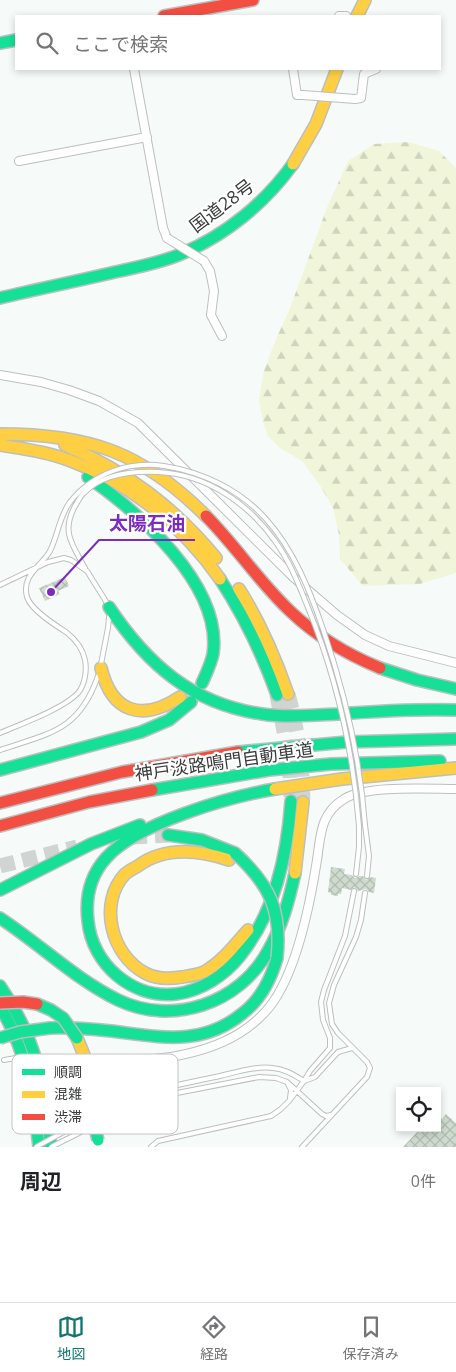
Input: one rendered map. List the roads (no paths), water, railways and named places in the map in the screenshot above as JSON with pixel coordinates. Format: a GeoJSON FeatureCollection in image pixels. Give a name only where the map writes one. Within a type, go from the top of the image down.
{"type":"FeatureCollection","features":[{"type":"Feature","properties":{"kind":"main road"},"geometry":{"type":"LineString","coordinates":[[170,15],[253,0]]}},
{"type":"Feature","properties":{"kind":"main road"},"geometry":{"type":"LineString","coordinates":[[357,15],[364,0]]}},
{"type":"Feature","properties":{"kind":"main road"},"geometry":{"type":"LineString","coordinates":[[0,43],[15,40]]}},
{"type":"Feature","properties":{"kind":"main road","name":"国道28号"},"geometry":{"type":"LineString","coordinates":[[0,298],[165,260],[215,237],[245,216],[270,193],[283,177],[312,134],[337,70]]}},
{"type":"Feature","properties":{"kind":"main road"},"geometry":{"type":"LineString","coordinates":[[0,434],[68,438],[88,442],[122,456],[159,476],[179,490],[207,516],[285,606],[313,631],[334,646],[376,668],[401,676],[456,688]]}},
{"type":"Feature","properties":{"kind":"main road"},"geometry":{"type":"LineString","coordinates":[[0,445],[36,449],[72,460],[114,481],[150,506],[204,560],[234,601],[282,694],[278,666],[256,617],[228,574],[196,534],[158,499],[113,467],[63,444],[32,435]]}},
{"type":"Feature","properties":{"kind":"main road"},"geometry":{"type":"LineString","coordinates":[[36,449],[70,466],[120,500],[163,542],[196,586],[208,612],[213,637],[213,651],[210,664],[198,682]]}},
{"type":"Feature","properties":{"kind":"main road"},"geometry":{"type":"LineString","coordinates":[[109,607],[129,638],[154,665],[191,691],[231,708],[262,714],[297,716],[396,710],[456,710]]}},
{"type":"Feature","properties":{"kind":"main road"},"geometry":{"type":"LineString","coordinates":[[101,668],[111,694],[127,709],[138,712],[153,711],[169,706],[180,697]]}},
{"type":"Feature","properties":{"kind":"main road"},"geometry":{"type":"LineString","coordinates":[[0,770],[142,732],[169,720],[191,702]]}},
{"type":"Feature","properties":{"kind":"main road","name":"神戸淡路鳴門自動車道"},"geometry":{"type":"LineString","coordinates":[[0,803],[104,776],[266,749],[330,743],[456,739]]}},
{"type":"Feature","properties":{"kind":"main road","name":"神戸淡路鳴門自動車道"},"geometry":{"type":"LineString","coordinates":[[0,826],[89,802],[198,781],[269,770],[332,764],[456,761]]}},
{"type":"Feature","properties":{"kind":"main road"},"geometry":{"type":"LineString","coordinates":[[0,890],[91,844],[150,821],[237,797],[281,788],[349,778],[456,768]]}},
{"type":"Feature","properties":{"kind":"main road"},"geometry":{"type":"LineString","coordinates":[[196,808],[155,826],[119,846],[104,860],[91,880],[86,903],[87,930],[95,953],[112,973],[134,987],[158,994],[182,994],[202,987],[223,974],[242,953],[260,924],[276,886],[286,850],[291,801]]}},
{"type":"Feature","properties":{"kind":"main road"},"geometry":{"type":"LineString","coordinates":[[0,918],[25,934],[95,988],[129,1005],[141,1009],[166,1012],[192,1009],[216,1002],[238,988],[258,968],[270,950],[281,926],[294,878],[303,802]]}},
{"type":"Feature","properties":{"kind":"main road"},"geometry":{"type":"LineString","coordinates":[[0,1038],[20,1032],[50,1028],[86,1028],[164,1038],[195,1037],[208,1034],[232,1023],[253,1004],[269,982],[279,946],[278,920],[268,896],[247,870],[232,856],[209,841],[168,835]]}},
{"type":"Feature","properties":{"kind":"main road"},"geometry":{"type":"LineString","coordinates":[[232,856],[178,851],[153,856],[142,861],[132,869],[116,888],[112,898],[110,920],[114,942],[126,959],[144,972],[154,976],[176,979],[197,974],[217,961],[242,938],[276,886]]}},
{"type":"Feature","properties":{"kind":"main road"},"geometry":{"type":"LineString","coordinates":[[0,986],[23,1024],[36,1054]]}},
{"type":"Feature","properties":{"kind":"main road"},"geometry":{"type":"LineString","coordinates":[[0,1003],[23,1002],[37,1004],[51,1010],[63,1018],[77,1038],[82,1054]]}},
{"type":"Feature","properties":{"kind":"main road"},"geometry":{"type":"LineString","coordinates":[[0,1007],[11,1026],[23,1054]]}},
{"type":"Feature","properties":{"kind":"main road"},"geometry":{"type":"LineString","coordinates":[[37,1134],[38,1147]]}},
{"type":"Feature","properties":{"kind":"main road"},"geometry":{"type":"LineString","coordinates":[[49,1134],[51,1147]]}},
{"type":"Feature","properties":{"kind":"street"},"geometry":{"type":"LineString","coordinates":[[134,70],[163,228],[167,238],[204,261],[210,271],[214,291],[211,315],[222,336]]}},
{"type":"Feature","properties":{"kind":"street"},"geometry":{"type":"LineString","coordinates":[[293,70],[297,94],[355,99],[361,98],[364,74],[374,70]]}},
{"type":"Feature","properties":{"kind":"street"},"geometry":{"type":"LineString","coordinates":[[19,161],[147,138]]}},
{"type":"Feature","properties":{"kind":"street"},"geometry":{"type":"LineString","coordinates":[[0,375],[42,382],[69,390],[99,401],[126,415],[138,423],[245,527],[293,577],[337,615],[365,635],[389,646],[456,663]]}},
{"type":"Feature","properties":{"kind":"street"},"geometry":{"type":"LineString","coordinates":[[178,1056],[209,1047],[234,1036],[250,1026],[266,1011],[280,992],[288,976],[301,934],[311,892],[323,823],[342,799],[352,794],[370,790],[456,789]]}},
{"type":"Feature","properties":{"kind":"lane"},"geometry":{"type":"LineString","coordinates":[[0,733],[65,702],[79,692],[87,669],[84,655],[75,640],[34,608],[27,598],[26,586],[28,578],[49,553],[61,517],[79,490],[99,476],[122,468],[161,466],[189,472],[221,484],[251,504],[266,518],[286,546],[300,571],[319,616],[351,727],[361,783],[369,856],[368,876]]}},
{"type":"Feature","properties":{"kind":"lane"},"geometry":{"type":"LineString","coordinates":[[0,750],[63,727],[77,715],[85,704],[101,668],[108,628],[109,607],[72,544],[67,527],[75,506],[84,493],[113,476],[130,473],[166,472],[185,476],[217,488],[241,504],[275,541],[291,568],[313,620],[341,711],[355,784],[359,826],[356,874]]}},
{"type":"Feature","properties":{"kind":"lane"},"geometry":{"type":"LineString","coordinates":[[0,585],[56,559],[64,558],[71,560],[87,571]]}},
{"type":"Feature","properties":{"kind":"lane"},"geometry":{"type":"LineString","coordinates":[[151,1147],[158,1141],[266,1118],[282,1109],[289,1101],[331,1045],[323,1020],[322,1002],[324,990],[339,956],[345,936],[354,892]]}},
{"type":"Feature","properties":{"kind":"lane"},"geometry":{"type":"LineString","coordinates":[[302,1147],[369,1074],[368,1062],[338,1033],[332,1024],[329,1003],[334,985],[359,929],[365,893]]}},
{"type":"Feature","properties":{"kind":"lane"},"geometry":{"type":"LineString","coordinates":[[304,1081],[315,1076],[338,1052],[353,1048]]}},
{"type":"Feature","properties":{"kind":"lane"},"geometry":{"type":"LineString","coordinates":[[4,1060],[12,1059]]}},
{"type":"Feature","properties":{"kind":"lane"},"geometry":{"type":"LineString","coordinates":[[178,1085],[252,1069],[275,1068],[293,1074],[304,1081]]}},
{"type":"Feature","properties":{"kind":"lane"},"geometry":{"type":"LineString","coordinates":[[178,1093],[259,1077],[276,1078],[287,1082],[324,1115],[333,1114]]}},
{"type":"Feature","properties":{"kind":"lane"},"geometry":{"type":"LineString","coordinates":[[304,1081],[302,1090],[306,1098]]}},
{"type":"Feature","properties":{"kind":"lane"},"geometry":{"type":"LineString","coordinates":[[287,1082],[291,1090],[289,1101]]}},
{"type":"Feature","properties":{"kind":"lane"},"geometry":{"type":"LineString","coordinates":[[38,1147],[57,1134]]}},
{"type":"Feature","properties":{"kind":"lane"},"geometry":{"type":"LineString","coordinates":[[51,1147],[75,1134]]}},
{"type":"Feature","properties":{"kind":"tunnel"},"geometry":{"type":"LineString","coordinates":[[288,694],[299,747],[303,802]]}},
{"type":"Feature","properties":{"kind":"tunnel"},"geometry":{"type":"LineString","coordinates":[[277,695],[289,757],[291,797]]}},
{"type":"Feature","properties":{"kind":"tunnel"},"geometry":{"type":"LineString","coordinates":[[132,837],[168,835]]}},
{"type":"Feature","properties":{"kind":"tunnel"},"geometry":{"type":"LineString","coordinates":[[0,866],[77,847]]}},
{"type":"Feature","properties":{"kind":"place","name":"太陽石油"},"geometry":{"type":"Point","coordinates":[51,592]}}]}
